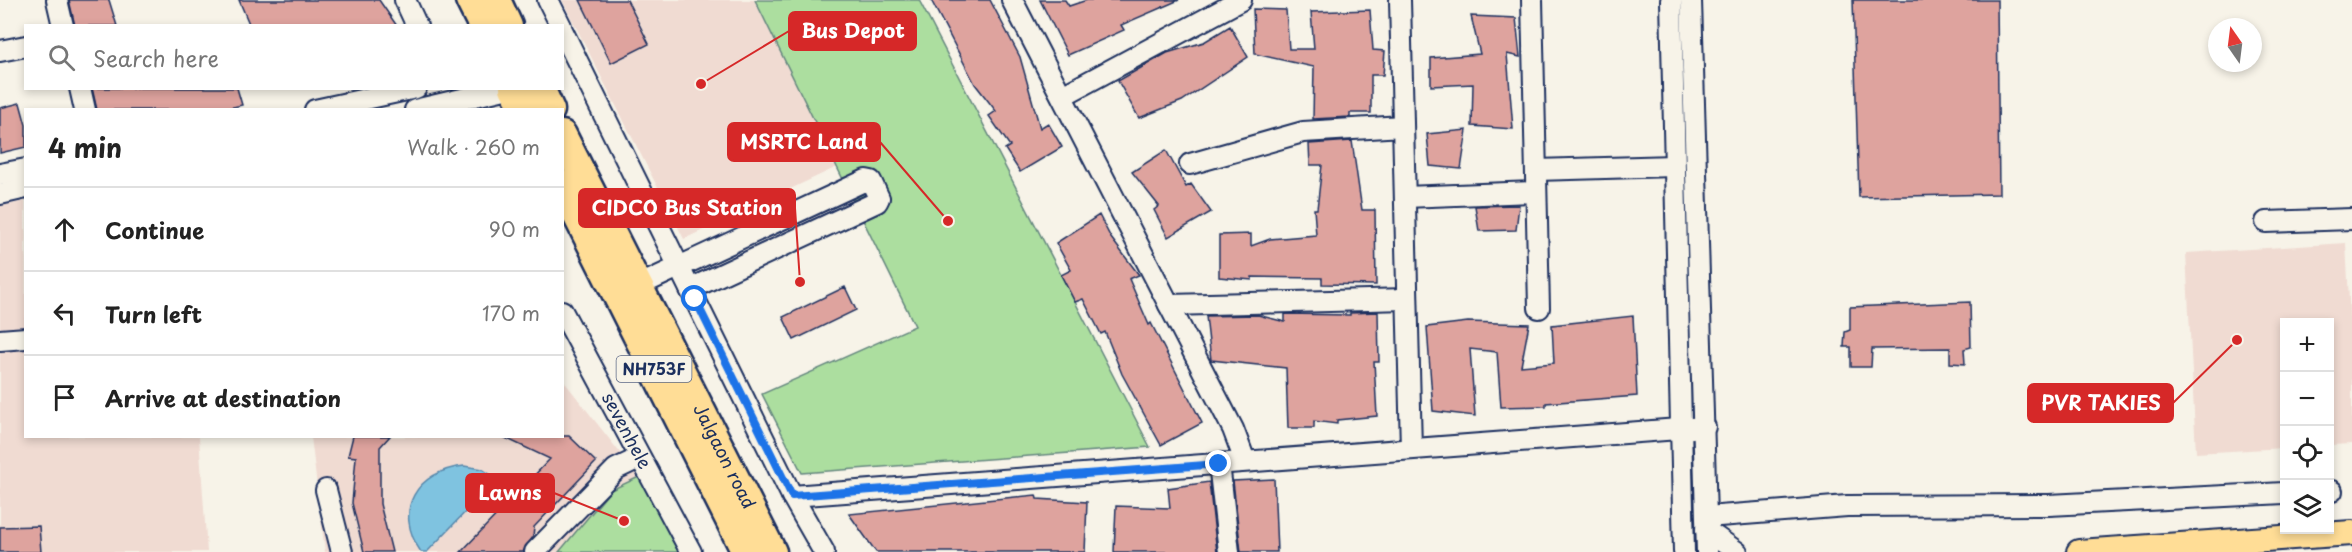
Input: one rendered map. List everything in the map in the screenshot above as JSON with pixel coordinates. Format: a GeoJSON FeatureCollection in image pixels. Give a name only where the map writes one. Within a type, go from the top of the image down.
{"type":"FeatureCollection","features":[{"type":"Feature","properties":{"kind":"highway"},"geometry":{"type":"LineString","coordinates":[[470,0],[482,24]]}},
{"type":"Feature","properties":{"kind":"highway"},"geometry":{"type":"LineString","coordinates":[[496,0],[507,24]]}},
{"type":"Feature","properties":{"kind":"highway"},"geometry":{"type":"LineString","coordinates":[[515,90],[524,108]]}},
{"type":"Feature","properties":{"kind":"highway"},"geometry":{"type":"LineString","coordinates":[[541,90],[549,108]]}},
{"type":"Feature","properties":{"kind":"highway","name":"Jalgaon road"},"geometry":{"type":"LineString","coordinates":[[564,140],[628,291],[746,552]]}},
{"type":"Feature","properties":{"kind":"highway","name":"Jalgaon road"},"geometry":{"type":"LineString","coordinates":[[564,188],[628,291],[772,552]]}},
{"type":"Feature","properties":{"kind":"main road"},"geometry":{"type":"LineString","coordinates":[[2079,552],[2352,533]]}},
{"type":"Feature","properties":{"kind":"street"},"geometry":{"type":"LineString","coordinates":[[57,0],[63,24]]}},
{"type":"Feature","properties":{"kind":"street"},"geometry":{"type":"LineString","coordinates":[[405,0],[416,24]]}},
{"type":"Feature","properties":{"kind":"street"},"geometry":{"type":"LineString","coordinates":[[548,0],[560,24]]}},
{"type":"Feature","properties":{"kind":"street"},"geometry":{"type":"LineString","coordinates":[[1012,0],[1233,429],[1245,461]]}},
{"type":"Feature","properties":{"kind":"street"},"geometry":{"type":"LineString","coordinates":[[1062,96],[1241,0]]}},
{"type":"Feature","properties":{"kind":"street"},"geometry":{"type":"LineString","coordinates":[[1400,0],[1411,449]]}},
{"type":"Feature","properties":{"kind":"street"},"geometry":{"type":"LineString","coordinates":[[1532,0],[1539,308]]}},
{"type":"Feature","properties":{"kind":"street"},"geometry":{"type":"LineString","coordinates":[[1671,0],[1684,552]]}},
{"type":"Feature","properties":{"kind":"street"},"geometry":{"type":"LineString","coordinates":[[1691,0],[1707,552]]}},
{"type":"Feature","properties":{"kind":"street"},"geometry":{"type":"LineString","coordinates":[[564,32],[792,496],[824,552]]}},
{"type":"Feature","properties":{"kind":"street"},"geometry":{"type":"LineString","coordinates":[[0,51],[24,46]]}},
{"type":"Feature","properties":{"kind":"street"},"geometry":{"type":"LineString","coordinates":[[80,90],[85,108]]}},
{"type":"Feature","properties":{"kind":"street"},"geometry":{"type":"LineString","coordinates":[[328,108],[407,90]]}},
{"type":"Feature","properties":{"kind":"street"},"geometry":{"type":"LineString","coordinates":[[423,108],[500,90]]}},
{"type":"Feature","properties":{"kind":"street"},"geometry":{"type":"LineString","coordinates":[[1190,164],[1303,132],[1403,126]]}},
{"type":"Feature","properties":{"kind":"street"},"geometry":{"type":"LineString","coordinates":[[1536,170],[1674,166]]}},
{"type":"Feature","properties":{"kind":"street"},"geometry":{"type":"LineString","coordinates":[[0,174],[24,169]]}},
{"type":"Feature","properties":{"kind":"street"},"geometry":{"type":"LineString","coordinates":[[628,291],[866,180],[871,181],[879,198],[877,202],[690,289]]}},
{"type":"Feature","properties":{"kind":"street"},"geometry":{"type":"LineString","coordinates":[[0,194],[24,188]]}},
{"type":"Feature","properties":{"kind":"street"},"geometry":{"type":"LineString","coordinates":[[1405,197],[1536,192]]}},
{"type":"Feature","properties":{"kind":"street"},"geometry":{"type":"LineString","coordinates":[[2266,222],[2352,219]]}},
{"type":"Feature","properties":{"kind":"street"},"geometry":{"type":"LineString","coordinates":[[1168,304],[1407,299]]}},
{"type":"Feature","properties":{"kind":"street","name":"sevenhele"},"geometry":{"type":"LineString","coordinates":[[564,315],[691,552]]}},
{"type":"Feature","properties":{"kind":"street"},"geometry":{"type":"LineString","coordinates":[[0,340],[24,338]]}},
{"type":"Feature","properties":{"kind":"street"},"geometry":{"type":"LineString","coordinates":[[792,496],[1705,427]]}},
{"type":"Feature","properties":{"kind":"street"},"geometry":{"type":"LineString","coordinates":[[535,552],[616,469],[639,458]]}},
{"type":"Feature","properties":{"kind":"street"},"geometry":{"type":"LineString","coordinates":[[1219,464],[1229,552]]}},
{"type":"Feature","properties":{"kind":"street"},"geometry":{"type":"LineString","coordinates":[[326,490],[342,552]]}},
{"type":"Feature","properties":{"kind":"street"},"geometry":{"type":"LineString","coordinates":[[1706,524],[1847,506],[2049,505],[2280,493]]}},
{"type":"Feature","properties":{"kind":"street"},"geometry":{"type":"LineString","coordinates":[[1706,524],[1737,552]]}},
{"type":"Feature","properties":{"kind":"shaded area"},"geometry":{"type":"Polygon","coordinates":[[[562,0],[755,0],[837,167],[684,239],[562,0]]]}},
{"type":"Feature","properties":{"kind":"shaded area"},"geometry":{"type":"Polygon","coordinates":[[[24,201],[24,438],[199,438],[207,552],[0,552],[0,206],[24,201]]]}},
{"type":"Feature","properties":{"kind":"shaded area"},"geometry":{"type":"Polygon","coordinates":[[[2346,243],[2352,358],[2352,444],[2334,445],[2334,318],[2280,318],[2280,448],[2196,453],[2186,253],[2346,243]]]}},
{"type":"Feature","properties":{"kind":"shaded area"},"geometry":{"type":"Polygon","coordinates":[[[564,381],[639,477],[682,552],[325,552],[311,438],[564,438],[564,381]]]}},
{"type":"Feature","properties":{"kind":"green space"},"geometry":{"type":"Polygon","coordinates":[[[755,0],[919,0],[1150,447],[802,473],[762,394],[915,326],[755,0]]]}},
{"type":"Feature","properties":{"kind":"green space"},"geometry":{"type":"Polygon","coordinates":[[[639,477],[682,552],[559,552],[611,490],[639,477]]]}},
{"type":"Feature","properties":{"kind":"water"},"geometry":{"type":"Polygon","coordinates":[[[464,466],[482,469],[497,479],[427,552],[421,552],[409,522],[409,508],[414,495],[422,484],[433,476],[447,469],[464,466]]]}},
{"type":"Feature","properties":{"kind":"building"},"geometry":{"type":"Polygon","coordinates":[[[69,0],[109,0],[116,24],[75,24],[69,0]]]}},
{"type":"Feature","properties":{"kind":"building"},"geometry":{"type":"Polygon","coordinates":[[[239,0],[379,0],[396,24],[249,24],[239,0]]]}},
{"type":"Feature","properties":{"kind":"building"},"geometry":{"type":"Polygon","coordinates":[[[580,0],[627,0],[649,44],[611,63],[580,0]]]}},
{"type":"Feature","properties":{"kind":"building"},"geometry":{"type":"Polygon","coordinates":[[[931,0],[990,0],[1020,57],[1040,128],[1048,123],[1062,147],[1020,172],[1005,149],[1010,146],[989,116],[996,111],[975,84],[931,0]]]}},
{"type":"Feature","properties":{"kind":"building"},"geometry":{"type":"Polygon","coordinates":[[[1040,0],[1065,0],[1069,6],[1087,0],[1179,0],[1121,25],[1124,30],[1068,55],[1040,0]]]}},
{"type":"Feature","properties":{"kind":"building"},"geometry":{"type":"Polygon","coordinates":[[[1853,0],[1997,0],[1999,194],[1859,197],[1853,0]]]}},
{"type":"Feature","properties":{"kind":"building"},"geometry":{"type":"Polygon","coordinates":[[[1253,9],[1286,10],[1289,49],[1314,49],[1311,12],[1370,10],[1373,50],[1385,51],[1383,75],[1371,75],[1371,113],[1350,113],[1350,117],[1313,119],[1314,67],[1255,54],[1253,9]]]}},
{"type":"Feature","properties":{"kind":"building"},"geometry":{"type":"Polygon","coordinates":[[[1471,16],[1516,18],[1520,57],[1507,54],[1513,129],[1472,126],[1473,84],[1431,86],[1431,58],[1480,54],[1471,16]]]}},
{"type":"Feature","properties":{"kind":"building"},"geometry":{"type":"Polygon","coordinates":[[[1230,26],[1248,57],[1182,101],[1139,118],[1118,81],[1167,53],[1204,42],[1230,26]]]}},
{"type":"Feature","properties":{"kind":"building"},"geometry":{"type":"Polygon","coordinates":[[[92,90],[238,90],[242,105],[229,108],[97,108],[92,90]]]}},
{"type":"Feature","properties":{"kind":"building"},"geometry":{"type":"Polygon","coordinates":[[[20,103],[24,118],[24,147],[0,153],[0,108],[20,103]]]}},
{"type":"Feature","properties":{"kind":"building"},"geometry":{"type":"Polygon","coordinates":[[[1467,130],[1461,169],[1430,166],[1427,134],[1467,130]]]}},
{"type":"Feature","properties":{"kind":"building"},"geometry":{"type":"Polygon","coordinates":[[[1352,141],[1362,210],[1375,210],[1376,285],[1322,284],[1322,278],[1252,277],[1252,280],[1219,277],[1219,235],[1251,234],[1251,246],[1270,239],[1316,235],[1314,209],[1317,209],[1322,165],[1310,165],[1309,144],[1352,141]]]}},
{"type":"Feature","properties":{"kind":"building"},"geometry":{"type":"Polygon","coordinates":[[[1166,150],[1186,187],[1191,184],[1211,212],[1168,237],[1154,210],[1159,206],[1132,172],[1166,150]]]}},
{"type":"Feature","properties":{"kind":"building"},"geometry":{"type":"Polygon","coordinates":[[[1519,205],[1516,230],[1479,231],[1475,206],[1519,205]]]}},
{"type":"Feature","properties":{"kind":"building"},"geometry":{"type":"Polygon","coordinates":[[[1099,215],[1111,238],[1139,275],[1129,279],[1149,325],[1151,323],[1202,423],[1161,445],[1122,374],[1105,332],[1101,334],[1083,299],[1075,302],[1061,275],[1071,270],[1056,243],[1099,215]]]}},
{"type":"Feature","properties":{"kind":"building"},"geometry":{"type":"Polygon","coordinates":[[[845,287],[856,310],[794,340],[783,317],[845,287]]]}},
{"type":"Feature","properties":{"kind":"building"},"geometry":{"type":"Polygon","coordinates":[[[1970,302],[1971,347],[1964,349],[1965,364],[1950,363],[1950,348],[1872,349],[1871,367],[1851,367],[1851,347],[1844,347],[1845,332],[1850,330],[1850,307],[1970,302]]]}},
{"type":"Feature","properties":{"kind":"building"},"geometry":{"type":"Polygon","coordinates":[[[1378,312],[1379,362],[1374,362],[1377,416],[1337,420],[1337,424],[1314,421],[1314,428],[1288,428],[1286,368],[1211,360],[1206,316],[1258,315],[1285,322],[1285,314],[1350,315],[1350,313],[1378,312]]]}},
{"type":"Feature","properties":{"kind":"building"},"geometry":{"type":"Polygon","coordinates":[[[1633,316],[1637,396],[1546,403],[1546,406],[1501,407],[1497,352],[1470,349],[1475,416],[1433,411],[1427,327],[1468,322],[1529,324],[1521,366],[1554,363],[1552,325],[1633,316]]]}},
{"type":"Feature","properties":{"kind":"building"},"geometry":{"type":"Polygon","coordinates":[[[564,436],[569,436],[596,462],[534,527],[533,537],[523,552],[461,552],[550,459],[505,438],[564,438],[564,436]]]}},
{"type":"Feature","properties":{"kind":"building"},"geometry":{"type":"Polygon","coordinates":[[[352,438],[388,438],[380,447],[380,504],[392,552],[364,552],[352,503],[356,457],[348,456],[352,438]]]}},
{"type":"Feature","properties":{"kind":"building"},"geometry":{"type":"Polygon","coordinates":[[[1274,479],[1277,552],[1241,552],[1233,481],[1274,479]]]}},
{"type":"Feature","properties":{"kind":"building"},"geometry":{"type":"Polygon","coordinates":[[[1209,482],[1217,552],[1114,552],[1116,506],[1170,508],[1168,488],[1209,482]]]}},
{"type":"Feature","properties":{"kind":"building"},"geometry":{"type":"Polygon","coordinates":[[[1036,495],[1037,499],[1087,502],[1085,552],[876,552],[849,514],[1036,495]]]}},
{"type":"Feature","properties":{"kind":"building"},"geometry":{"type":"Polygon","coordinates":[[[39,526],[41,552],[0,552],[0,527],[39,526]]]}},
{"type":"Feature","properties":{"kind":"place","name":"Bus Depot"},"geometry":{"type":"Point","coordinates":[701,84]}},
{"type":"Feature","properties":{"kind":"place","name":"MSRTC Land"},"geometry":{"type":"Point","coordinates":[948,221]}},
{"type":"Feature","properties":{"kind":"place","name":"CIDCO Bus Station"},"geometry":{"type":"Point","coordinates":[800,282]}},
{"type":"Feature","properties":{"kind":"place","name":"PVR TAKIES"},"geometry":{"type":"Point","coordinates":[2237,340]}},
{"type":"Feature","properties":{"kind":"place","name":"Lawns"},"geometry":{"type":"Point","coordinates":[624,521]}},
{"type":"Feature","properties":{"kind":"route"},"geometry":{"type":"LineString","coordinates":[[695,299],[792,496],[1219,464]]}}]}
